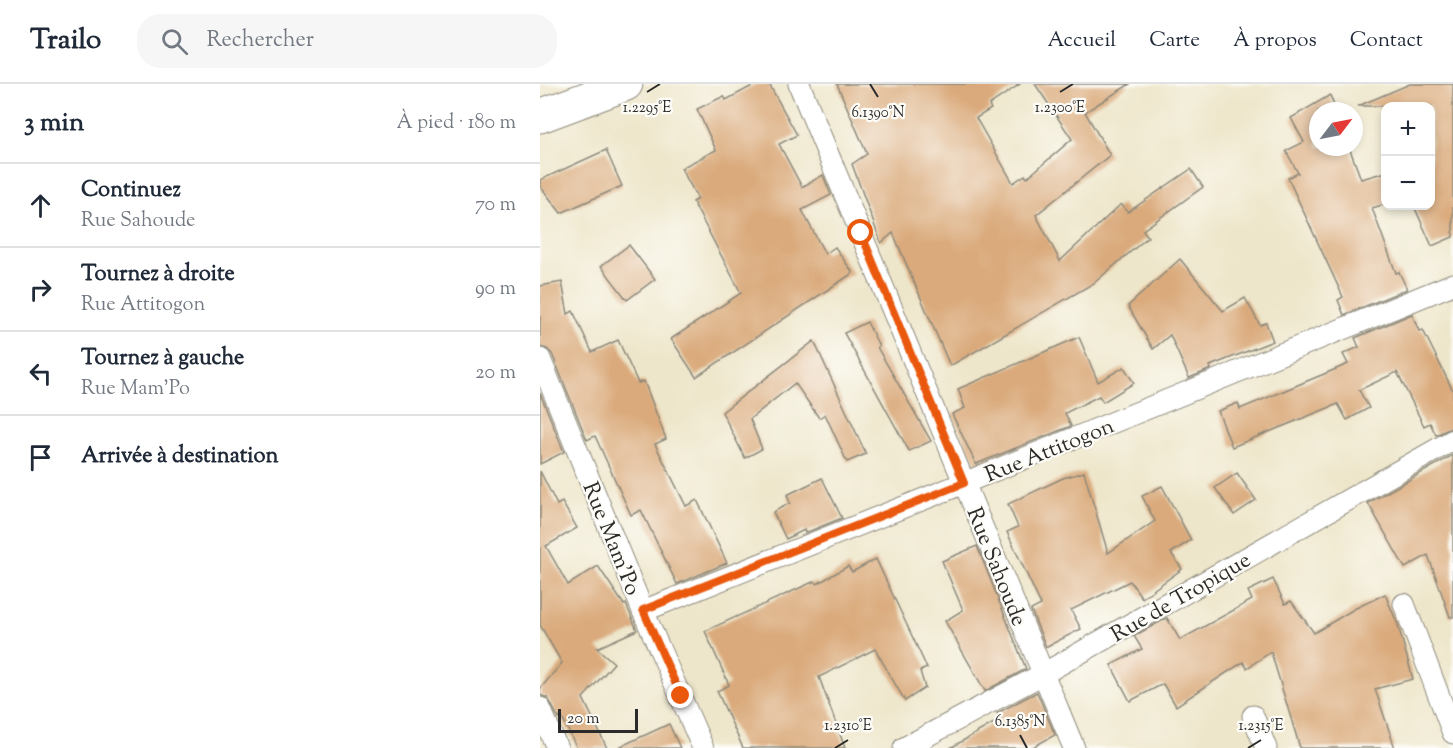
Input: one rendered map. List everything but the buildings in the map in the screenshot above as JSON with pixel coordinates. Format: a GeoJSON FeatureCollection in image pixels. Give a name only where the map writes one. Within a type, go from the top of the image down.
{"type":"FeatureCollection","features":[{"type":"Feature","properties":{"kind":"highway"},"geometry":{"type":"LineString","coordinates":[[540,116],[627,84]]}},
{"type":"Feature","properties":{"kind":"street","name":"Rue Sahoude"},"geometry":{"type":"LineString","coordinates":[[799,84],[1074,748]]}},
{"type":"Feature","properties":{"kind":"street","name":"Rue Attitogon"},"geometry":{"type":"LineString","coordinates":[[643,610],[964,483],[1453,284]]}},
{"type":"Feature","properties":{"kind":"street","name":"Rue Mam'Po"},"geometry":{"type":"LineString","coordinates":[[540,359],[643,610],[703,748]]}},
{"type":"Feature","properties":{"kind":"street","name":"Rue de Tropique"},"geometry":{"type":"LineString","coordinates":[[904,748],[1043,674],[1453,440]]}},
{"type":"Feature","properties":{"kind":"street"},"geometry":{"type":"LineString","coordinates":[[1404,604],[1453,733]]}},
{"type":"Feature","properties":{"kind":"street"},"geometry":{"type":"LineString","coordinates":[[540,708],[557,748]]}},
{"type":"Feature","properties":{"kind":"street"},"geometry":{"type":"LineString","coordinates":[[1253,716],[1266,748]]}},
{"type":"Feature","properties":{"kind":"route"},"geometry":{"type":"LineString","coordinates":[[681,696],[643,610],[964,483],[861,233]]}}]}
